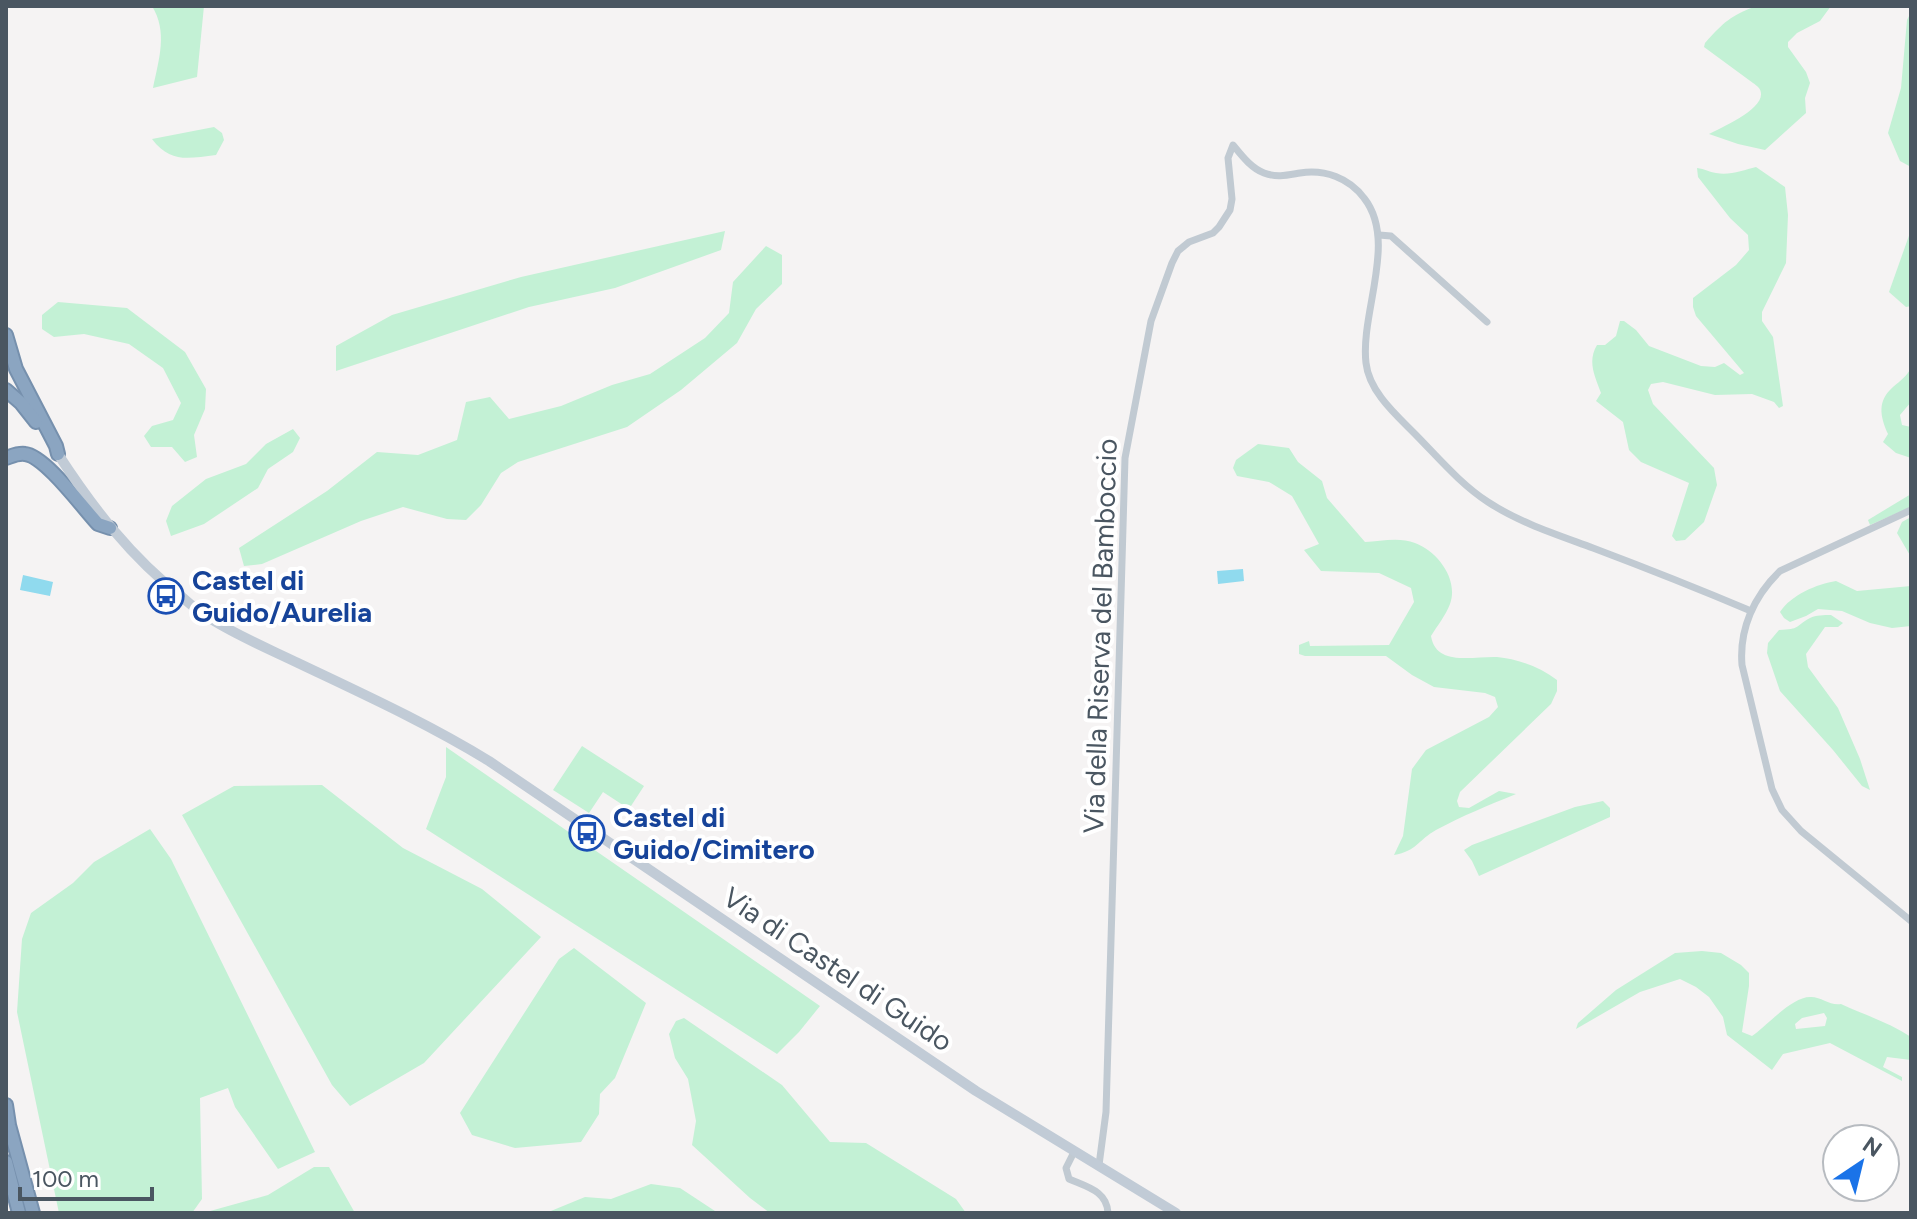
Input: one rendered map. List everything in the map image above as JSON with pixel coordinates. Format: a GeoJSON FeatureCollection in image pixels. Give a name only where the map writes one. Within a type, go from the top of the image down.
{"type":"FeatureCollection","features":[{"type":"Feature","properties":{"kind":"highway"},"geometry":{"type":"LineString","coordinates":[[6,335],[16,369],[58,454]]}},
{"type":"Feature","properties":{"kind":"highway"},"geometry":{"type":"LineString","coordinates":[[7,391],[34,418],[58,454]]}},
{"type":"Feature","properties":{"kind":"highway"},"geometry":{"type":"LineString","coordinates":[[6,458],[24,454],[35,457],[98,524],[110,528]]}},
{"type":"Feature","properties":{"kind":"highway"},"geometry":{"type":"LineString","coordinates":[[6,1105],[33,1213]]}},
{"type":"Feature","properties":{"kind":"highway"},"geometry":{"type":"LineString","coordinates":[[6,1162],[19,1213]]}},
{"type":"Feature","properties":{"kind":"street","name":"Via della Riserva del Bamboccio"},"geometry":{"type":"LineString","coordinates":[[1099,1165],[1106,1112],[1125,458],[1151,321],[1178,251],[1189,242],[1213,233],[1230,210],[1228,158],[1233,145],[1251,164],[1268,174],[1280,176],[1320,172],[1346,181],[1371,208],[1379,235]]}},
{"type":"Feature","properties":{"kind":"street"},"geometry":{"type":"LineString","coordinates":[[1487,322],[1391,236],[1379,235],[1365,348],[1366,364],[1377,392],[1406,425],[1471,490],[1500,509],[1751,611]]}},
{"type":"Feature","properties":{"kind":"street","name":"Via di Castel di Guido"},"geometry":{"type":"LineString","coordinates":[[58,454],[82,492],[139,561],[209,619],[418,720],[479,755],[963,1082],[1176,1213]]}},
{"type":"Feature","properties":{"kind":"street"},"geometry":{"type":"LineString","coordinates":[[1911,510],[1780,571],[1751,611],[1741,646],[1742,665],[1772,789],[1779,806],[1796,827],[1911,921]]}},
{"type":"Feature","properties":{"kind":"street"},"geometry":{"type":"LineString","coordinates":[[1074,1152],[1066,1168],[1069,1179],[1099,1192],[1107,1202],[1108,1213]]}},
{"type":"Feature","properties":{"kind":"green space"},"geometry":{"type":"Polygon","coordinates":[[[152,6],[204,6],[197,77],[153,88],[161,36],[152,6]]]}},
{"type":"Feature","properties":{"kind":"green space"},"geometry":{"type":"Polygon","coordinates":[[[1756,6],[1831,6],[1820,21],[1797,33],[1788,42],[1810,83],[1805,98],[1806,113],[1765,150],[1709,134],[1740,118],[1760,100],[1761,92],[1757,86],[1704,47],[1728,20],[1756,6]]]}},
{"type":"Feature","properties":{"kind":"green space"},"geometry":{"type":"Polygon","coordinates":[[[1911,12],[1911,167],[1900,161],[1888,133],[1901,88],[1907,20],[1911,12]]]}},
{"type":"Feature","properties":{"kind":"green space"},"geometry":{"type":"Polygon","coordinates":[[[214,127],[222,133],[224,140],[216,155],[173,156],[152,139],[214,127]]]}},
{"type":"Feature","properties":{"kind":"green space"},"geometry":{"type":"Polygon","coordinates":[[[1756,167],[1785,187],[1788,215],[1786,263],[1762,312],[1762,321],[1773,337],[1783,406],[1779,408],[1774,402],[1752,394],[1715,395],[1663,382],[1651,384],[1648,390],[1653,404],[1714,468],[1717,485],[1704,522],[1685,540],[1676,541],[1672,536],[1689,483],[1641,462],[1629,450],[1623,422],[1596,401],[1601,393],[1593,369],[1594,351],[1597,345],[1605,345],[1616,336],[1620,321],[1624,321],[1649,346],[1701,366],[1715,367],[1724,363],[1740,375],[1744,373],[1696,316],[1693,307],[1693,298],[1736,265],[1749,250],[1748,235],[1730,218],[1698,177],[1697,168],[1726,174],[1756,167]]]}},
{"type":"Feature","properties":{"kind":"green space"},"geometry":{"type":"Polygon","coordinates":[[[1911,230],[1911,306],[1906,307],[1889,292],[1911,230]]]}},
{"type":"Feature","properties":{"kind":"green space"},"geometry":{"type":"Polygon","coordinates":[[[725,231],[721,250],[615,288],[529,307],[336,371],[336,346],[392,315],[521,277],[725,231]]]}},
{"type":"Feature","properties":{"kind":"green space"},"geometry":{"type":"Polygon","coordinates":[[[766,246],[782,255],[782,284],[756,309],[737,343],[681,390],[627,427],[518,462],[501,473],[481,505],[466,520],[447,519],[403,507],[361,521],[262,564],[244,566],[239,548],[327,491],[377,452],[418,455],[457,440],[466,402],[490,397],[509,419],[561,406],[612,385],[650,374],[705,338],[729,313],[733,282],[766,246]]]}},
{"type":"Feature","properties":{"kind":"green space"},"geometry":{"type":"Polygon","coordinates":[[[58,302],[127,308],[185,352],[206,389],[205,409],[194,435],[197,457],[185,462],[172,447],[151,447],[144,436],[152,426],[173,420],[181,403],[163,368],[129,344],[84,334],[54,337],[42,329],[42,315],[58,302]]]}},
{"type":"Feature","properties":{"kind":"green space"},"geometry":{"type":"Polygon","coordinates":[[[1911,368],[1911,402],[1900,415],[1902,425],[1911,427],[1911,458],[1896,453],[1883,442],[1888,434],[1883,421],[1882,403],[1911,368]]]}},
{"type":"Feature","properties":{"kind":"green space"},"geometry":{"type":"Polygon","coordinates":[[[293,429],[300,438],[293,452],[268,469],[258,488],[204,524],[171,536],[166,521],[172,506],[206,479],[246,464],[266,444],[293,429]]]}},
{"type":"Feature","properties":{"kind":"green space"},"geometry":{"type":"Polygon","coordinates":[[[1258,444],[1289,448],[1298,462],[1322,481],[1327,498],[1365,542],[1409,541],[1438,559],[1449,576],[1452,595],[1431,636],[1440,652],[1457,658],[1497,657],[1513,660],[1557,680],[1557,691],[1551,704],[1460,792],[1457,801],[1459,807],[1469,808],[1499,791],[1516,794],[1446,825],[1413,848],[1394,855],[1403,836],[1412,769],[1426,750],[1489,717],[1498,707],[1495,697],[1434,687],[1386,656],[1299,654],[1299,645],[1309,641],[1310,646],[1389,645],[1414,602],[1411,588],[1379,573],[1321,571],[1304,550],[1319,544],[1292,496],[1269,482],[1237,476],[1233,468],[1236,460],[1258,444]]]}},
{"type":"Feature","properties":{"kind":"green space"},"geometry":{"type":"Polygon","coordinates":[[[1911,494],[1911,507],[1870,525],[1868,520],[1911,494]]]}},
{"type":"Feature","properties":{"kind":"green space"},"geometry":{"type":"Polygon","coordinates":[[[1911,517],[1911,557],[1897,533],[1902,522],[1911,517]]]}},
{"type":"Feature","properties":{"kind":"green space"},"geometry":{"type":"Polygon","coordinates":[[[1836,581],[1857,591],[1911,586],[1911,626],[1892,628],[1842,611],[1818,609],[1790,622],[1780,612],[1805,591],[1836,581]]]}},
{"type":"Feature","properties":{"kind":"green space"},"geometry":{"type":"Polygon","coordinates":[[[1831,615],[1843,623],[1838,627],[1825,627],[1806,654],[1808,667],[1838,708],[1870,790],[1862,786],[1780,691],[1767,653],[1768,643],[1779,630],[1794,628],[1815,616],[1831,615]]]}},
{"type":"Feature","properties":{"kind":"green space"},"geometry":{"type":"Polygon","coordinates":[[[582,746],[644,786],[629,809],[603,792],[589,813],[553,790],[582,746]]]}},
{"type":"Feature","properties":{"kind":"green space"},"geometry":{"type":"Polygon","coordinates":[[[446,747],[820,1006],[777,1054],[426,829],[446,777],[446,747]]]}},
{"type":"Feature","properties":{"kind":"green space"},"geometry":{"type":"Polygon","coordinates":[[[322,785],[403,848],[482,889],[541,937],[424,1063],[350,1106],[332,1085],[182,815],[234,786],[322,785]]]}},
{"type":"Feature","properties":{"kind":"green space"},"geometry":{"type":"Polygon","coordinates":[[[1603,801],[1610,808],[1610,817],[1479,876],[1464,850],[1575,807],[1603,801]]]}},
{"type":"Feature","properties":{"kind":"green space"},"geometry":{"type":"Polygon","coordinates":[[[150,829],[171,859],[315,1152],[278,1169],[235,1107],[228,1088],[200,1098],[202,1199],[192,1213],[59,1213],[17,1012],[22,939],[31,913],[73,883],[94,862],[150,829]]]}},
{"type":"Feature","properties":{"kind":"green space"},"geometry":{"type":"Polygon","coordinates":[[[574,948],[646,1003],[615,1078],[600,1094],[599,1114],[581,1142],[515,1148],[472,1135],[460,1113],[559,959],[574,948]]]}},
{"type":"Feature","properties":{"kind":"green space"},"geometry":{"type":"Polygon","coordinates":[[[1675,953],[1721,953],[1749,973],[1742,1032],[1752,1036],[1788,1006],[1811,997],[1841,1004],[1903,1032],[1911,1037],[1911,1060],[1887,1057],[1883,1067],[1902,1077],[1902,1081],[1830,1043],[1783,1054],[1772,1070],[1727,1035],[1723,1017],[1709,997],[1680,979],[1640,992],[1576,1029],[1578,1023],[1616,990],[1675,953]],[[1824,1013],[1802,1018],[1795,1024],[1796,1029],[1825,1026],[1827,1018],[1824,1013]]]}},
{"type":"Feature","properties":{"kind":"green space"},"geometry":{"type":"Polygon","coordinates":[[[684,1018],[782,1085],[830,1142],[866,1143],[956,1199],[966,1213],[770,1213],[692,1145],[696,1121],[688,1079],[675,1058],[669,1034],[676,1021],[684,1018]]]}},
{"type":"Feature","properties":{"kind":"green space"},"geometry":{"type":"Polygon","coordinates":[[[314,1167],[329,1167],[355,1213],[203,1213],[268,1195],[314,1167]]]}},
{"type":"Feature","properties":{"kind":"green space"},"geometry":{"type":"Polygon","coordinates":[[[651,1184],[680,1188],[718,1213],[546,1213],[585,1197],[611,1199],[651,1184]]]}},
{"type":"Feature","properties":{"kind":"water"},"geometry":{"type":"Polygon","coordinates":[[[1243,569],[1244,581],[1218,584],[1217,571],[1243,569]]]}},
{"type":"Feature","properties":{"kind":"water"},"geometry":{"type":"Polygon","coordinates":[[[23,575],[53,582],[50,596],[20,590],[23,575]]]}},
{"type":"Feature","properties":{"kind":"place","name":"Castel di Guido/Aurelia"},"geometry":{"type":"Point","coordinates":[166,596]}},
{"type":"Feature","properties":{"kind":"place","name":"Castel di Guido/Cimitero"},"geometry":{"type":"Point","coordinates":[587,833]}}]}
